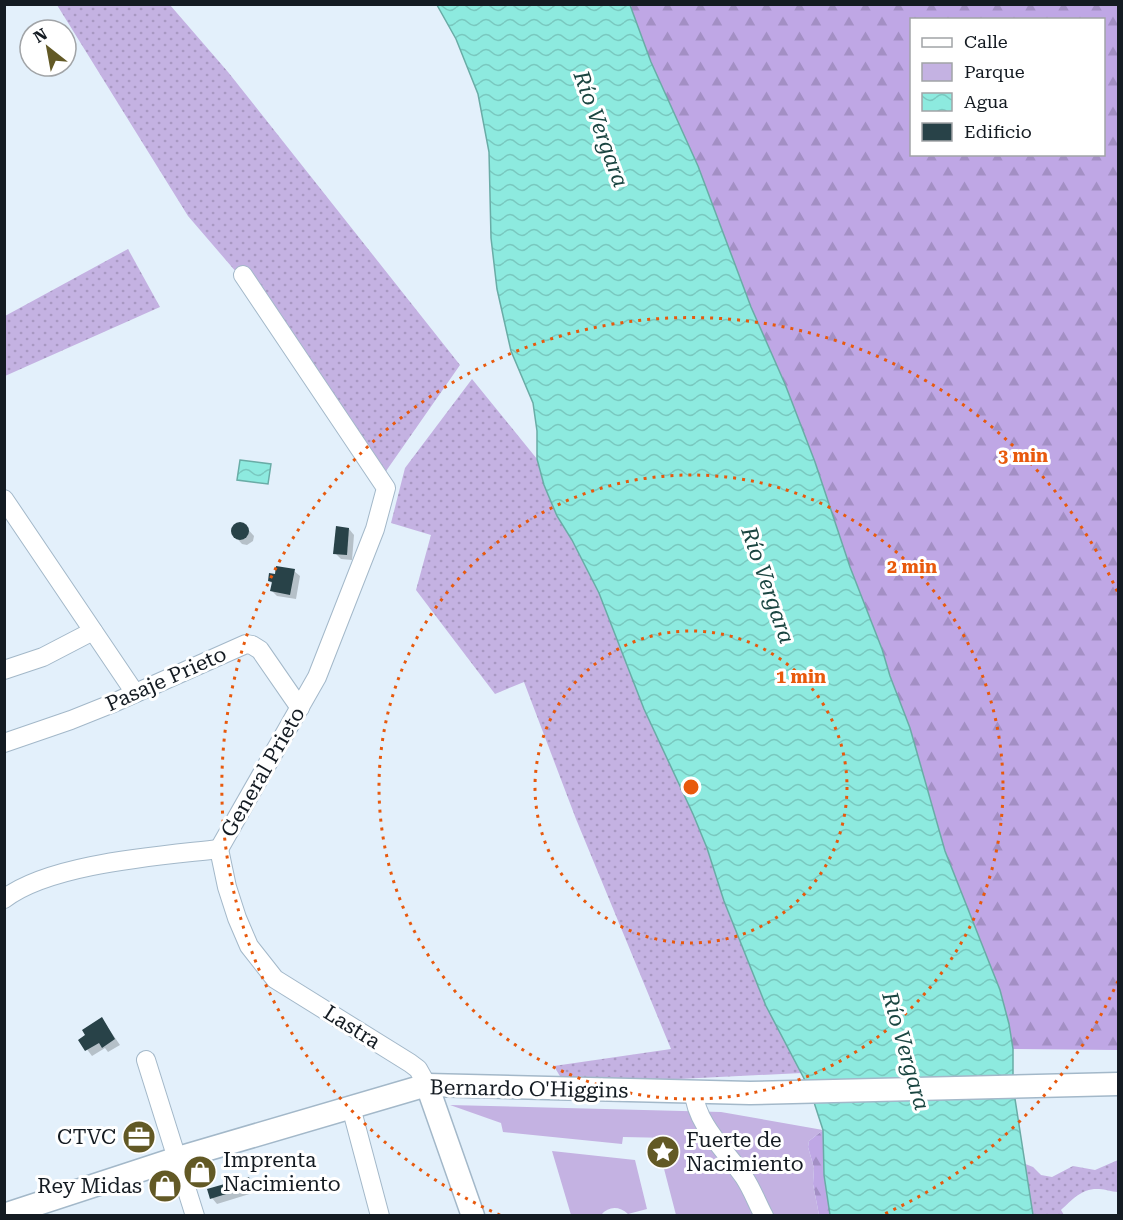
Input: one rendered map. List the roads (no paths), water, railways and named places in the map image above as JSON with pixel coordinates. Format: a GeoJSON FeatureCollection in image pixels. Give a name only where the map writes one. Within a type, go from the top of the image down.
{"type":"FeatureCollection","features":[{"type":"Feature","properties":{"kind":"main road","name":"Bernardo O'Higgins"},"geometry":{"type":"LineString","coordinates":[[4,1215],[178,1158],[427,1085],[750,1093],[1111,1084]]}},
{"type":"Feature","properties":{"kind":"main road","name":"Lastra"},"geometry":{"type":"LineString","coordinates":[[427,1085],[472,1215]]}},
{"type":"Feature","properties":{"kind":"street","name":"General Prieto"},"geometry":{"type":"LineString","coordinates":[[6,890],[79,870],[219,849],[300,708],[321,666],[375,529],[386,488],[243,275]]}},
{"type":"Feature","properties":{"kind":"street"},"geometry":{"type":"LineString","coordinates":[[4,500],[135,693]]}},
{"type":"Feature","properties":{"kind":"street"},"geometry":{"type":"LineString","coordinates":[[4,670],[43,657],[93,631]]}},
{"type":"Feature","properties":{"kind":"street","name":"Pasaje Prieto"},"geometry":{"type":"LineString","coordinates":[[4,743],[71,720],[242,645],[249,644],[260,650],[300,708]]}},
{"type":"Feature","properties":{"kind":"street","name":"Lastra"},"geometry":{"type":"LineString","coordinates":[[219,849],[227,887],[237,918],[249,946],[275,980],[411,1063],[418,1069],[427,1085]]}},
{"type":"Feature","properties":{"kind":"street"},"geometry":{"type":"LineString","coordinates":[[146,1060],[195,1215]]}},
{"type":"Feature","properties":{"kind":"street"},"geometry":{"type":"LineString","coordinates":[[694,1092],[694,1104],[701,1118],[742,1175],[764,1215]]}},
{"type":"Feature","properties":{"kind":"street"},"geometry":{"type":"LineString","coordinates":[[351,1107],[380,1215]]}},
{"type":"Feature","properties":{"kind":"water","name":"Río Vergara"},"geometry":{"type":"Polygon","coordinates":[[[437,5],[630,5],[651,62],[698,166],[751,307],[785,384],[815,462],[850,567],[910,728],[945,851],[1000,990],[1013,1049],[1013,1086],[1033,1215],[830,1215],[824,1175],[823,1130],[810,1090],[766,1006],[724,901],[707,848],[644,709],[599,593],[557,516],[544,485],[537,459],[537,431],[533,403],[511,351],[497,289],[491,238],[489,152],[478,94],[456,39],[437,5]]]}},
{"type":"Feature","properties":{"kind":"water"},"geometry":{"type":"Polygon","coordinates":[[[240,460],[271,464],[268,484],[237,480],[240,460]]]}},
{"type":"Feature","properties":{"kind":"place","name":"CTVC"},"geometry":{"type":"Point","coordinates":[139,1137]}},
{"type":"Feature","properties":{"kind":"place","name":"Fuerte de Nacimiento"},"geometry":{"type":"Point","coordinates":[663,1152]}},
{"type":"Feature","properties":{"kind":"place","name":"Imprenta Nacimiento"},"geometry":{"type":"Point","coordinates":[200,1172]}},
{"type":"Feature","properties":{"kind":"place","name":"Rey Midas"},"geometry":{"type":"Point","coordinates":[165,1186]}}]}
